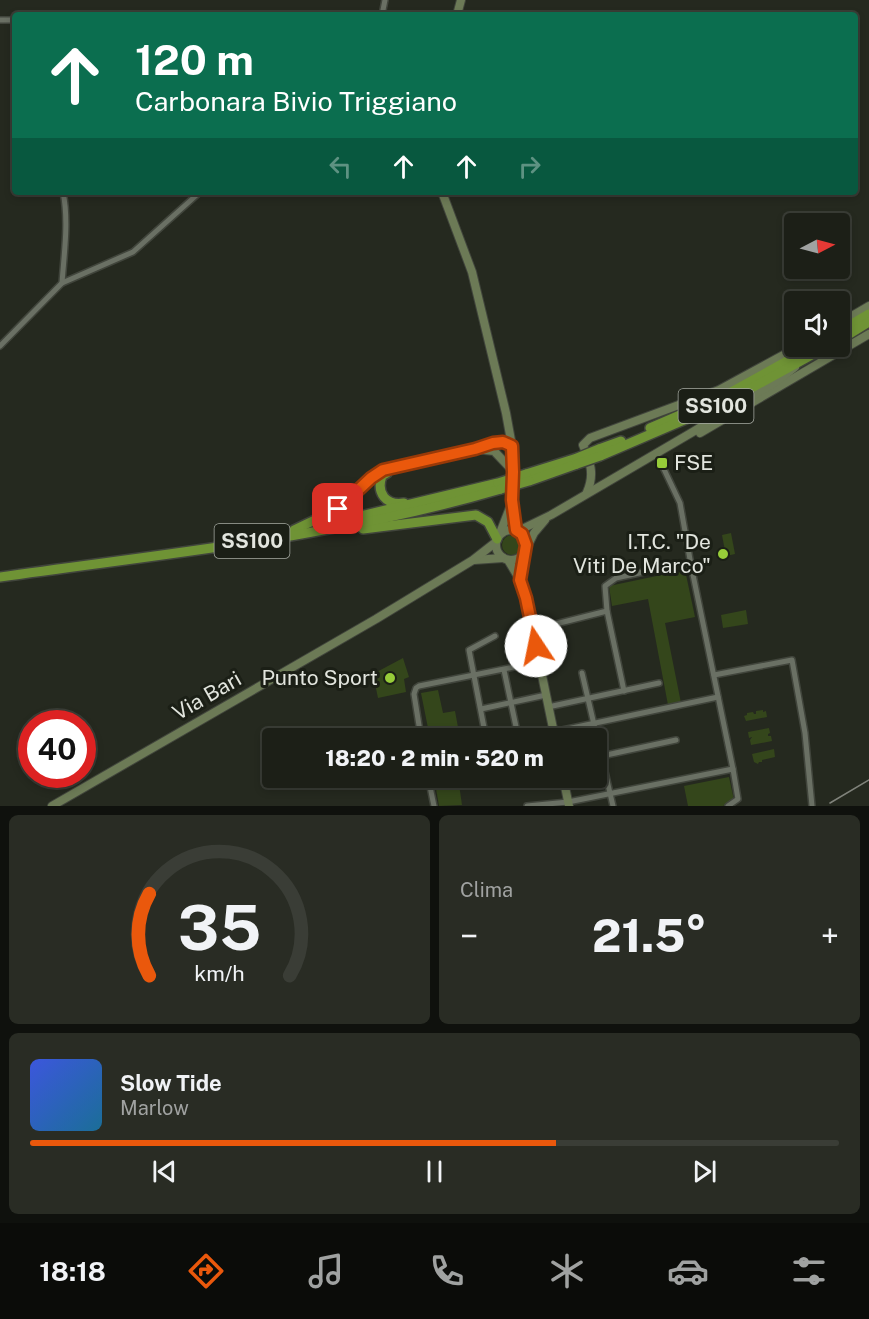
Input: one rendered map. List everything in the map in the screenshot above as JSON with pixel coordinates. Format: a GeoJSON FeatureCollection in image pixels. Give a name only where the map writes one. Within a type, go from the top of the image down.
{"type":"FeatureCollection","features":[{"type":"Feature","properties":{"kind":"highway"},"geometry":{"type":"LineString","coordinates":[[850,326],[869,314]]}},
{"type":"Feature","properties":{"kind":"highway"},"geometry":{"type":"LineString","coordinates":[[850,333],[869,322]]}},
{"type":"Feature","properties":{"kind":"highway","name":"SS100"},"geometry":{"type":"LineString","coordinates":[[599,452],[724,396],[794,357]]}},
{"type":"Feature","properties":{"kind":"highway","name":"SS100"},"geometry":{"type":"LineString","coordinates":[[0,577],[363,524],[527,478],[577,461],[728,401],[809,357]]}},
{"type":"Feature","properties":{"kind":"highway","name":"SS100"},"geometry":{"type":"LineString","coordinates":[[294,530],[338,509],[371,478],[383,470],[475,449]]}},
{"type":"Feature","properties":{"kind":"highway","name":"SS100"},"geometry":{"type":"LineString","coordinates":[[401,466],[382,476],[379,483],[380,493],[385,500],[397,504],[448,496]]}},
{"type":"Feature","properties":{"kind":"highway","name":"SS100"},"geometry":{"type":"LineString","coordinates":[[0,571],[294,530],[499,486]]}},
{"type":"Feature","properties":{"kind":"highway","name":"SS100"},"geometry":{"type":"LineString","coordinates":[[248,542],[470,515],[482,517],[488,522],[498,539]]}},
{"type":"Feature","properties":{"kind":"main road"},"geometry":{"type":"LineString","coordinates":[[443,195],[472,272],[508,422],[512,446],[512,500],[517,531],[525,538],[520,580]]}},
{"type":"Feature","properties":{"kind":"main road"},"geometry":{"type":"LineString","coordinates":[[850,317],[869,306]]}},
{"type":"Feature","properties":{"kind":"main road"},"geometry":{"type":"LineString","coordinates":[[658,452],[693,437],[869,334]]}},
{"type":"Feature","properties":{"kind":"main road"},"geometry":{"type":"LineString","coordinates":[[586,493],[591,484],[592,469],[583,445],[590,438],[719,390],[784,355]]}},
{"type":"Feature","properties":{"kind":"main road"},"geometry":{"type":"LineString","coordinates":[[498,539],[505,531],[517,531],[551,515],[777,381],[801,362]]}},
{"type":"Feature","properties":{"kind":"main road"},"geometry":{"type":"LineString","coordinates":[[493,447],[508,422]]}},
{"type":"Feature","properties":{"kind":"main road"},"geometry":{"type":"LineString","coordinates":[[475,449],[493,447],[503,442],[512,446]]}},
{"type":"Feature","properties":{"kind":"main road"},"geometry":{"type":"LineString","coordinates":[[493,447],[513,472]]}},
{"type":"Feature","properties":{"kind":"main road"},"geometry":{"type":"LineString","coordinates":[[592,469],[603,477],[611,478]]}},
{"type":"Feature","properties":{"kind":"main road"},"geometry":{"type":"LineString","coordinates":[[512,500],[498,539],[499,553],[506,559],[520,580],[526,598],[552,728]]}},
{"type":"Feature","properties":{"kind":"main road"},"geometry":{"type":"LineString","coordinates":[[473,560],[519,558],[534,533],[551,515]]}},
{"type":"Feature","properties":{"kind":"main road","name":"Via Bari"},"geometry":{"type":"LineString","coordinates":[[52,806],[376,619],[473,560],[498,539]]}},
{"type":"Feature","properties":{"kind":"main road"},"geometry":{"type":"LineString","coordinates":[[564,788],[568,804]]}},
{"type":"Feature","properties":{"kind":"main road"},"geometry":{"type":"LineString","coordinates":[[62,806],[75,792]]}},
{"type":"Feature","properties":{"kind":"street"},"geometry":{"type":"LineString","coordinates":[[62,284],[65,233],[64,195]]}},
{"type":"Feature","properties":{"kind":"street"},"geometry":{"type":"LineString","coordinates":[[0,346],[62,284],[133,252],[197,195]]}},
{"type":"Feature","properties":{"kind":"street"},"geometry":{"type":"LineString","coordinates":[[663,465],[680,503],[733,769],[738,799],[728,806]]}},
{"type":"Feature","properties":{"kind":"street"},"geometry":{"type":"LineString","coordinates":[[624,691],[607,611],[605,586],[609,581],[675,565],[691,565]]}},
{"type":"Feature","properties":{"kind":"street"},"geometry":{"type":"LineString","coordinates":[[532,630],[607,611]]}},
{"type":"Feature","properties":{"kind":"street"},"geometry":{"type":"LineString","coordinates":[[484,728],[469,650],[495,636]]}},
{"type":"Feature","properties":{"kind":"street"},"geometry":{"type":"LineString","coordinates":[[714,675],[792,660],[805,733],[812,806]]}},
{"type":"Feature","properties":{"kind":"street"},"geometry":{"type":"LineString","coordinates":[[420,728],[414,694],[416,688],[539,662]]}},
{"type":"Feature","properties":{"kind":"street"},"geometry":{"type":"LineString","coordinates":[[504,670],[516,728]]}},
{"type":"Feature","properties":{"kind":"street"},"geometry":{"type":"LineString","coordinates":[[582,673],[595,728]]}},
{"type":"Feature","properties":{"kind":"street"},"geometry":{"type":"LineString","coordinates":[[646,678],[648,685]]}},
{"type":"Feature","properties":{"kind":"street"},"geometry":{"type":"LineString","coordinates":[[548,707],[659,683]]}},
{"type":"Feature","properties":{"kind":"street"},"geometry":{"type":"LineString","coordinates":[[481,709],[546,695]]}},
{"type":"Feature","properties":{"kind":"street"},"geometry":{"type":"LineString","coordinates":[[577,728],[718,697]]}},
{"type":"Feature","properties":{"kind":"street"},"geometry":{"type":"LineString","coordinates":[[607,754],[676,740]]}},
{"type":"Feature","properties":{"kind":"street"},"geometry":{"type":"LineString","coordinates":[[527,806],[568,804],[733,769]]}},
{"type":"Feature","properties":{"kind":"street"},"geometry":{"type":"LineString","coordinates":[[607,786],[613,806]]}},
{"type":"Feature","properties":{"kind":"street"},"geometry":{"type":"LineString","coordinates":[[430,788],[434,806]]}},
{"type":"Feature","properties":{"kind":"green space"},"geometry":{"type":"Polygon","coordinates":[[[731,533],[735,554],[726,556],[722,535],[731,533]]]}},
{"type":"Feature","properties":{"kind":"green space"},"geometry":{"type":"Polygon","coordinates":[[[512,535],[519,538],[522,545],[519,552],[512,555],[505,552],[502,545],[505,538],[512,535]]]}},
{"type":"Feature","properties":{"kind":"green space"},"geometry":{"type":"Polygon","coordinates":[[[685,570],[695,617],[665,623],[681,703],[668,705],[648,599],[612,606],[609,586],[685,570]]]}},
{"type":"Feature","properties":{"kind":"green space"},"geometry":{"type":"Polygon","coordinates":[[[746,610],[748,624],[723,628],[721,615],[746,610]]]}},
{"type":"Feature","properties":{"kind":"green space","name":"Punto Sport"},"geometry":{"type":"Polygon","coordinates":[[[403,658],[409,677],[404,679],[406,692],[378,698],[373,674],[403,658]]]}},
{"type":"Feature","properties":{"kind":"green space"},"geometry":{"type":"Polygon","coordinates":[[[438,690],[443,713],[455,711],[458,728],[428,728],[421,693],[438,690]]]}},
{"type":"Feature","properties":{"kind":"green space"},"geometry":{"type":"Polygon","coordinates":[[[763,710],[763,712],[766,711],[767,717],[746,721],[744,716],[747,713],[756,714],[756,711],[763,710]]]}},
{"type":"Feature","properties":{"kind":"green space"},"geometry":{"type":"Polygon","coordinates":[[[769,728],[768,736],[771,736],[772,741],[751,745],[752,737],[749,738],[748,732],[769,728]]]}},
{"type":"Feature","properties":{"kind":"green space"},"geometry":{"type":"Polygon","coordinates":[[[774,749],[775,757],[762,760],[758,764],[754,762],[752,754],[774,749]]]}},
{"type":"Feature","properties":{"kind":"green space"},"geometry":{"type":"Polygon","coordinates":[[[729,777],[734,800],[723,806],[688,806],[684,786],[729,777]]]}},
{"type":"Feature","properties":{"kind":"green space"},"geometry":{"type":"Polygon","coordinates":[[[436,788],[460,788],[462,805],[439,806],[436,788]]]}},
{"type":"Feature","properties":{"kind":"railway"},"geometry":{"type":"LineString","coordinates":[[830,803],[869,780]]}},
{"type":"Feature","properties":{"kind":"place","name":"FSE"},"geometry":{"type":"Point","coordinates":[662,463]}},
{"type":"Feature","properties":{"kind":"place","name":"I.T.C. \"De Viti De Marco\""},"geometry":{"type":"Point","coordinates":[723,554]}},
{"type":"Feature","properties":{"kind":"place","name":"Punto Sport"},"geometry":{"type":"Point","coordinates":[390,678]}},
{"type":"Feature","properties":{"kind":"route"},"geometry":{"type":"LineString","coordinates":[[338,509],[371,478],[383,470],[493,443],[503,442],[512,446],[513,515],[516,530],[525,538],[526,545],[520,580],[536,646]]}}]}
